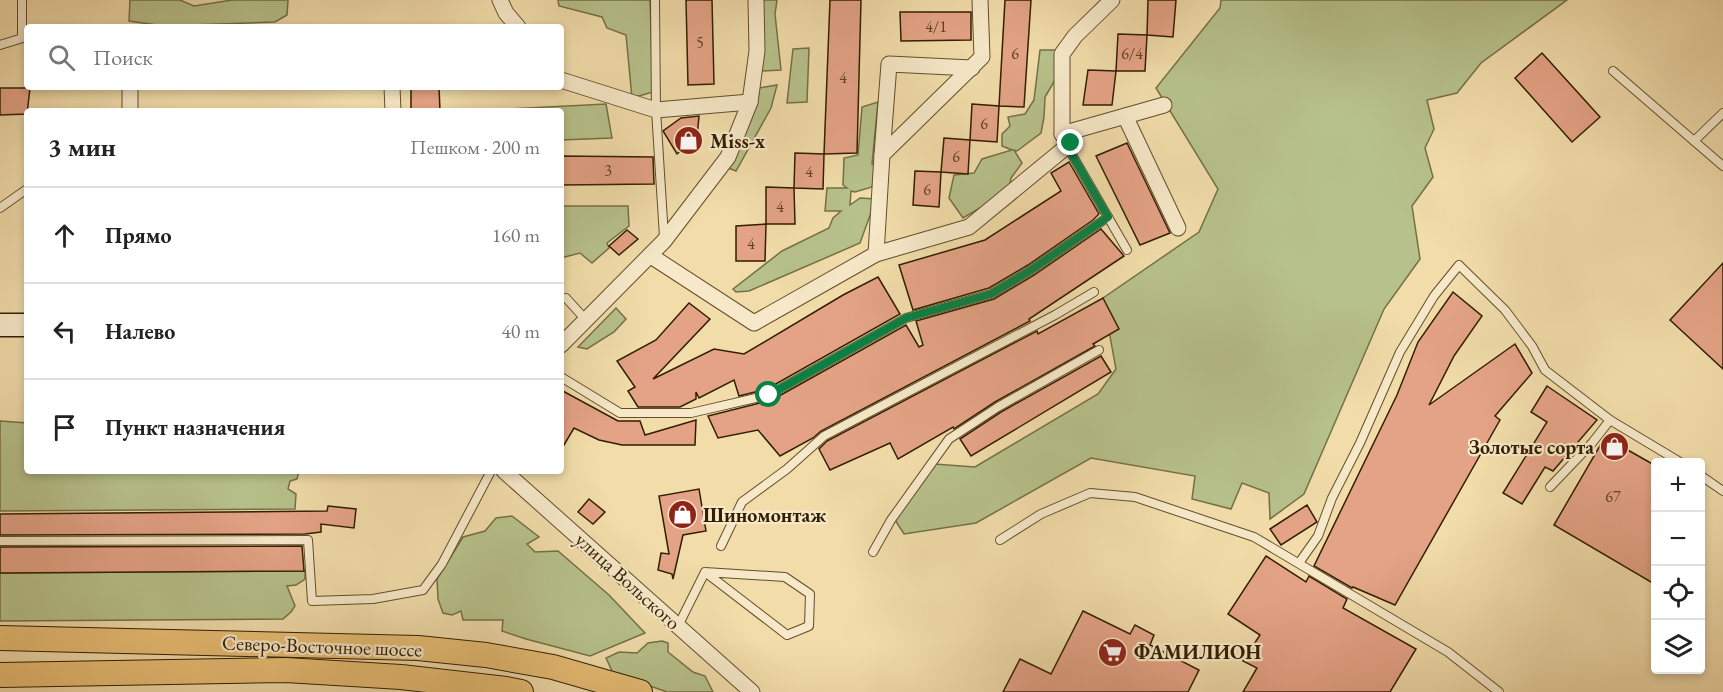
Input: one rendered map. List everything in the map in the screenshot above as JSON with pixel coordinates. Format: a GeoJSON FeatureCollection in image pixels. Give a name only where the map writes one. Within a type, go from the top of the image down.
{"type":"FeatureCollection","features":[{"type":"Feature","properties":{"kind":"main road"},"geometry":{"type":"LineString","coordinates":[[0,325],[24,325]]}},
{"type":"Feature","properties":{"kind":"main road","name":"Северо-Восточное шоссе"},"geometry":{"type":"LineString","coordinates":[[0,638],[418,648],[486,655],[553,667],[640,692]]}},
{"type":"Feature","properties":{"kind":"main road","name":"Северо-Восточное шоссе"},"geometry":{"type":"LineString","coordinates":[[0,675],[286,670],[401,677],[506,688],[521,692]]}},
{"type":"Feature","properties":{"kind":"street"},"geometry":{"type":"LineString","coordinates":[[500,0],[516,24]]}},
{"type":"Feature","properties":{"kind":"street"},"geometry":{"type":"LineString","coordinates":[[564,342],[651,256],[728,157],[750,102],[757,51],[756,0]]}},
{"type":"Feature","properties":{"kind":"street"},"geometry":{"type":"LineString","coordinates":[[882,155],[982,57],[980,0]]}},
{"type":"Feature","properties":{"kind":"street"},"geometry":{"type":"LineString","coordinates":[[1065,140],[1062,54],[1075,36],[1112,0]]}},
{"type":"Feature","properties":{"kind":"street"},"geometry":{"type":"LineString","coordinates":[[876,254],[889,64],[972,68]]}},
{"type":"Feature","properties":{"kind":"street"},"geometry":{"type":"LineString","coordinates":[[564,72],[581,86]]}},
{"type":"Feature","properties":{"kind":"street"},"geometry":{"type":"LineString","coordinates":[[564,81],[656,110],[750,102]]}},
{"type":"Feature","properties":{"kind":"street"},"geometry":{"type":"LineString","coordinates":[[130,90],[130,108]]}},
{"type":"Feature","properties":{"kind":"street"},"geometry":{"type":"LineString","coordinates":[[392,90],[393,108]]}},
{"type":"Feature","properties":{"kind":"street"},"geometry":{"type":"LineString","coordinates":[[651,256],[753,323],[876,254],[969,227],[1065,140],[1125,116],[1164,105]]}},
{"type":"Feature","properties":{"kind":"street"},"geometry":{"type":"LineString","coordinates":[[1125,116],[1178,228]]}},
{"type":"Feature","properties":{"kind":"street","name":"улица Вольского"},"geometry":{"type":"LineString","coordinates":[[507,474],[752,692]]}},
{"type":"Feature","properties":{"kind":"lane"},"geometry":{"type":"LineString","coordinates":[[0,45],[24,37],[22,0]]}},
{"type":"Feature","properties":{"kind":"lane"},"geometry":{"type":"LineString","coordinates":[[655,0],[656,110],[664,241]]}},
{"type":"Feature","properties":{"kind":"lane"},"geometry":{"type":"LineString","coordinates":[[1613,71],[1723,166]]}},
{"type":"Feature","properties":{"kind":"lane"},"geometry":{"type":"LineString","coordinates":[[1694,141],[1723,113]]}},
{"type":"Feature","properties":{"kind":"lane"},"geometry":{"type":"LineString","coordinates":[[1065,140],[1127,250]]}},
{"type":"Feature","properties":{"kind":"lane"},"geometry":{"type":"LineString","coordinates":[[0,208],[24,191]]}},
{"type":"Feature","properties":{"kind":"lane"},"geometry":{"type":"LineString","coordinates":[[564,379],[620,413],[691,413],[769,395],[906,318],[991,294],[1031,270],[1108,217]]}},
{"type":"Feature","properties":{"kind":"lane"},"geometry":{"type":"LineString","coordinates":[[1299,563],[1318,536],[1332,498],[1360,443],[1400,352],[1434,296],[1459,265],[1505,310],[1532,346],[1545,370],[1610,420],[1673,458]]}},
{"type":"Feature","properties":{"kind":"lane"},"geometry":{"type":"LineString","coordinates":[[721,546],[742,502],[788,469],[824,436],[1055,315],[1094,292]]}},
{"type":"Feature","properties":{"kind":"lane"},"geometry":{"type":"LineString","coordinates":[[566,298],[586,320]]}},
{"type":"Feature","properties":{"kind":"lane"},"geometry":{"type":"LineString","coordinates":[[873,552],[891,520],[949,439],[998,407],[1099,350]]}},
{"type":"Feature","properties":{"kind":"lane"},"geometry":{"type":"LineString","coordinates":[[1550,487],[1592,443],[1610,420]]}},
{"type":"Feature","properties":{"kind":"lane"},"geometry":{"type":"LineString","coordinates":[[0,541],[308,540],[312,601],[373,598],[423,590],[442,564],[489,474]]}},
{"type":"Feature","properties":{"kind":"lane"},"geometry":{"type":"LineString","coordinates":[[1705,478],[1723,490]]}},
{"type":"Feature","properties":{"kind":"lane"},"geometry":{"type":"LineString","coordinates":[[1000,540],[1041,514],[1090,493],[1135,497],[1254,537],[1448,652],[1499,692]]}},
{"type":"Feature","properties":{"kind":"lane"},"geometry":{"type":"LineString","coordinates":[[678,626],[705,572]]}},
{"type":"Feature","properties":{"kind":"lane"},"geometry":{"type":"LineString","coordinates":[[705,572],[786,577],[810,594],[809,626],[787,635],[705,572]]}},
{"type":"Feature","properties":{"kind":"green space"},"geometry":{"type":"Polygon","coordinates":[[[130,0],[180,0],[194,6],[232,0],[288,0],[287,15],[275,22],[150,24],[129,21],[130,0]]]}},
{"type":"Feature","properties":{"kind":"green space"},"geometry":{"type":"Polygon","coordinates":[[[558,0],[650,0],[653,92],[632,98],[626,35],[607,28],[602,17],[559,6],[558,0]]]}},
{"type":"Feature","properties":{"kind":"green space"},"geometry":{"type":"Polygon","coordinates":[[[761,0],[777,0],[775,14],[781,70],[760,71],[761,0]]]}},
{"type":"Feature","properties":{"kind":"green space"},"geometry":{"type":"Polygon","coordinates":[[[1221,0],[1567,0],[1481,63],[1457,93],[1427,100],[1434,129],[1425,148],[1433,177],[1412,206],[1420,259],[1384,309],[1304,494],[1270,519],[1269,493],[1242,483],[1231,509],[1192,499],[1195,476],[1091,458],[976,523],[904,534],[895,520],[934,464],[975,467],[1098,394],[1116,369],[1103,298],[1199,232],[1218,189],[1156,88],[1220,8],[1221,0]]]}},
{"type":"Feature","properties":{"kind":"green space"},"geometry":{"type":"Polygon","coordinates":[[[809,48],[807,102],[787,103],[793,49],[809,48]]]}},
{"type":"Feature","properties":{"kind":"green space"},"geometry":{"type":"Polygon","coordinates":[[[1040,50],[1056,50],[1058,75],[1045,97],[1041,133],[1017,151],[1014,150],[1022,163],[1011,178],[1009,191],[963,218],[949,198],[954,175],[974,173],[982,159],[1012,150],[1002,146],[1002,134],[1010,126],[1008,117],[1025,114],[1034,100],[1040,50]]]}},
{"type":"Feature","properties":{"kind":"green space"},"geometry":{"type":"Polygon","coordinates":[[[777,85],[771,108],[736,171],[726,167],[759,88],[777,85]]]}},
{"type":"Feature","properties":{"kind":"green space"},"geometry":{"type":"Polygon","coordinates":[[[878,102],[872,164],[877,166],[872,187],[851,191],[850,205],[860,198],[876,199],[860,243],[749,291],[736,292],[733,289],[782,251],[829,228],[833,218],[841,211],[825,211],[827,188],[847,188],[843,185],[844,158],[858,155],[862,107],[878,102]]]}},
{"type":"Feature","properties":{"kind":"green space"},"geometry":{"type":"Polygon","coordinates":[[[606,104],[612,138],[564,140],[564,108],[529,108],[606,104]]]}},
{"type":"Feature","properties":{"kind":"green space"},"geometry":{"type":"Polygon","coordinates":[[[564,206],[628,206],[629,226],[607,243],[609,248],[592,263],[580,253],[564,257],[564,206]]]}},
{"type":"Feature","properties":{"kind":"green space"},"geometry":{"type":"Polygon","coordinates":[[[616,308],[626,319],[614,332],[587,349],[578,347],[616,308]]]}},
{"type":"Feature","properties":{"kind":"green space"},"geometry":{"type":"Polygon","coordinates":[[[0,421],[24,423],[24,474],[298,474],[297,479],[290,481],[288,489],[296,494],[295,509],[0,511],[0,421]]]}},
{"type":"Feature","properties":{"kind":"green space"},"geometry":{"type":"Polygon","coordinates":[[[512,516],[539,537],[527,544],[535,552],[558,551],[609,595],[645,633],[590,656],[502,631],[503,620],[463,620],[461,611],[452,615],[443,613],[438,599],[437,579],[463,537],[485,531],[496,518],[512,516]]]}},
{"type":"Feature","properties":{"kind":"green space"},"geometry":{"type":"Polygon","coordinates":[[[305,571],[305,579],[296,585],[287,586],[295,606],[283,619],[0,621],[0,573],[305,571]]]}},
{"type":"Feature","properties":{"kind":"green space"},"geometry":{"type":"Polygon","coordinates":[[[662,641],[668,643],[668,652],[693,672],[705,676],[713,692],[667,692],[613,673],[606,658],[619,652],[637,653],[648,643],[662,641]]]}},
{"type":"Feature","properties":{"kind":"building"},"geometry":{"type":"Polygon","coordinates":[[[686,0],[712,0],[714,84],[688,85],[686,0]]]}},
{"type":"Feature","properties":{"kind":"building"},"geometry":{"type":"Polygon","coordinates":[[[830,0],[861,0],[857,153],[824,154],[830,0]]]}},
{"type":"Feature","properties":{"kind":"building"},"geometry":{"type":"Polygon","coordinates":[[[1005,0],[1031,0],[1024,107],[999,106],[1005,0]]]}},
{"type":"Feature","properties":{"kind":"building"},"geometry":{"type":"Polygon","coordinates":[[[1148,0],[1176,0],[1173,37],[1147,35],[1148,0]]]}},
{"type":"Feature","properties":{"kind":"building"},"geometry":{"type":"Polygon","coordinates":[[[900,12],[971,12],[971,40],[901,41],[900,12]]]}},
{"type":"Feature","properties":{"kind":"building"},"geometry":{"type":"Polygon","coordinates":[[[1118,34],[1147,35],[1145,71],[1116,71],[1118,34]]]}},
{"type":"Feature","properties":{"kind":"building"},"geometry":{"type":"Polygon","coordinates":[[[1542,53],[1600,117],[1572,142],[1515,78],[1542,53]]]}},
{"type":"Feature","properties":{"kind":"building"},"geometry":{"type":"Polygon","coordinates":[[[1088,70],[1116,71],[1112,105],[1083,105],[1088,70]]]}},
{"type":"Feature","properties":{"kind":"building"},"geometry":{"type":"Polygon","coordinates":[[[0,88],[30,90],[28,108],[24,108],[24,114],[0,115],[0,88]]]}},
{"type":"Feature","properties":{"kind":"building"},"geometry":{"type":"Polygon","coordinates":[[[411,90],[439,90],[440,108],[411,108],[411,90]]]}},
{"type":"Feature","properties":{"kind":"building"},"geometry":{"type":"Polygon","coordinates":[[[972,104],[999,106],[997,142],[970,140],[972,104]]]}},
{"type":"Feature","properties":{"kind":"building"},"geometry":{"type":"Polygon","coordinates":[[[699,116],[697,138],[685,152],[682,150],[677,154],[663,131],[681,118],[699,116]]]}},
{"type":"Feature","properties":{"kind":"building"},"geometry":{"type":"Polygon","coordinates":[[[944,138],[970,140],[968,174],[941,172],[944,138]]]}},
{"type":"Feature","properties":{"kind":"building"},"geometry":{"type":"Polygon","coordinates":[[[1127,143],[1170,233],[1140,245],[1096,156],[1127,143]]]}},
{"type":"Feature","properties":{"kind":"building"},"geometry":{"type":"Polygon","coordinates":[[[795,153],[824,154],[823,189],[794,188],[795,153]]]}},
{"type":"Feature","properties":{"kind":"building"},"geometry":{"type":"Polygon","coordinates":[[[564,156],[653,157],[654,184],[564,185],[564,156]]]}},
{"type":"Feature","properties":{"kind":"building"},"geometry":{"type":"Polygon","coordinates":[[[1069,162],[1099,214],[1093,220],[1028,265],[989,288],[913,310],[899,265],[985,240],[1061,191],[1051,173],[1069,162]]]}},
{"type":"Feature","properties":{"kind":"building"},"geometry":{"type":"Polygon","coordinates":[[[915,171],[941,172],[939,207],[913,205],[915,171]]]}},
{"type":"Feature","properties":{"kind":"building"},"geometry":{"type":"Polygon","coordinates":[[[766,187],[794,188],[795,224],[766,224],[766,187]]]}},
{"type":"Feature","properties":{"kind":"building"},"geometry":{"type":"Polygon","coordinates":[[[766,224],[765,261],[736,261],[736,226],[766,224]]]}},
{"type":"Feature","properties":{"kind":"building"},"geometry":{"type":"Polygon","coordinates":[[[1101,229],[1124,256],[1029,319],[1030,321],[821,431],[813,438],[780,456],[758,430],[718,438],[708,416],[772,400],[906,325],[919,347],[923,345],[916,321],[994,299],[1034,275],[1101,229]]]}},
{"type":"Feature","properties":{"kind":"building"},"geometry":{"type":"Polygon","coordinates":[[[627,230],[638,239],[619,255],[609,246],[627,230]]]}},
{"type":"Feature","properties":{"kind":"building"},"geometry":{"type":"Polygon","coordinates":[[[1723,263],[1723,369],[1670,320],[1723,263]]]}},
{"type":"Feature","properties":{"kind":"building"},"geometry":{"type":"Polygon","coordinates":[[[878,277],[900,314],[767,389],[739,396],[734,380],[699,398],[696,392],[696,399],[680,407],[638,407],[628,391],[635,387],[617,361],[656,340],[689,303],[710,319],[653,379],[714,349],[744,354],[843,295],[878,277]]]}},
{"type":"Feature","properties":{"kind":"building"},"geometry":{"type":"Polygon","coordinates":[[[1453,292],[1482,316],[1454,356],[1429,405],[1515,344],[1532,373],[1495,416],[1500,420],[1395,605],[1352,588],[1314,566],[1397,395],[1418,342],[1453,292]]]}},
{"type":"Feature","properties":{"kind":"building"},"geometry":{"type":"Polygon","coordinates":[[[1103,298],[1119,329],[1093,344],[1095,346],[995,402],[954,429],[953,427],[898,459],[890,443],[830,470],[819,449],[827,441],[1037,331],[1038,334],[1103,298]]]}},
{"type":"Feature","properties":{"kind":"building"},"geometry":{"type":"Polygon","coordinates":[[[1101,356],[1111,372],[971,456],[960,439],[1001,412],[1101,356]]]}},
{"type":"Feature","properties":{"kind":"building"},"geometry":{"type":"Polygon","coordinates":[[[1547,386],[1597,420],[1553,471],[1545,467],[1522,504],[1503,493],[1547,422],[1531,412],[1547,386]]]}},
{"type":"Feature","properties":{"kind":"building"},"geometry":{"type":"Polygon","coordinates":[[[564,392],[618,421],[640,421],[645,435],[696,420],[695,445],[622,445],[599,440],[574,428],[564,445],[564,392]]]}},
{"type":"Feature","properties":{"kind":"building"},"geometry":{"type":"Polygon","coordinates":[[[1605,437],[1651,463],[1651,582],[1554,525],[1605,437]]]}},
{"type":"Feature","properties":{"kind":"building"},"geometry":{"type":"Polygon","coordinates":[[[699,489],[706,531],[683,535],[673,579],[672,574],[658,570],[661,553],[669,554],[659,496],[699,489]]]}},
{"type":"Feature","properties":{"kind":"building"},"geometry":{"type":"Polygon","coordinates":[[[589,499],[605,512],[593,524],[578,512],[589,499]]]}},
{"type":"Feature","properties":{"kind":"building"},"geometry":{"type":"Polygon","coordinates":[[[1307,505],[1317,522],[1281,545],[1270,529],[1307,505]]]}},
{"type":"Feature","properties":{"kind":"building"},"geometry":{"type":"Polygon","coordinates":[[[328,506],[356,509],[354,528],[321,524],[321,532],[305,534],[0,535],[0,514],[327,511],[328,506]]]}},
{"type":"Feature","properties":{"kind":"building"},"geometry":{"type":"Polygon","coordinates":[[[302,546],[304,571],[0,573],[0,547],[302,546]]]}},
{"type":"Feature","properties":{"kind":"building"},"geometry":{"type":"Polygon","coordinates":[[[1266,556],[1306,582],[1309,576],[1347,599],[1343,608],[1416,649],[1390,692],[1243,692],[1257,668],[1243,661],[1260,635],[1228,614],[1266,556]]]}},
{"type":"Feature","properties":{"kind":"building","name":"ФАМИЛИОН"},"geometry":{"type":"Polygon","coordinates":[[[1083,611],[1130,634],[1135,625],[1154,635],[1150,645],[1199,670],[1188,692],[1003,692],[1020,659],[1051,674],[1083,611]]]}},
{"type":"Feature","properties":{"kind":"place","name":"Miss-x"},"geometry":{"type":"Point","coordinates":[689,141]}},
{"type":"Feature","properties":{"kind":"place","name":"Золотые сорта"},"geometry":{"type":"Point","coordinates":[1615,447]}},
{"type":"Feature","properties":{"kind":"place","name":"Шиномонтаж"},"geometry":{"type":"Point","coordinates":[682,515]}},
{"type":"Feature","properties":{"kind":"place","name":"ФАМИЛИОН"},"geometry":{"type":"Point","coordinates":[1113,652]}},
{"type":"Feature","properties":{"kind":"route"},"geometry":{"type":"LineString","coordinates":[[769,395],[906,318],[991,294],[1031,270],[1108,217],[1067,146],[1071,143]]}}]}
